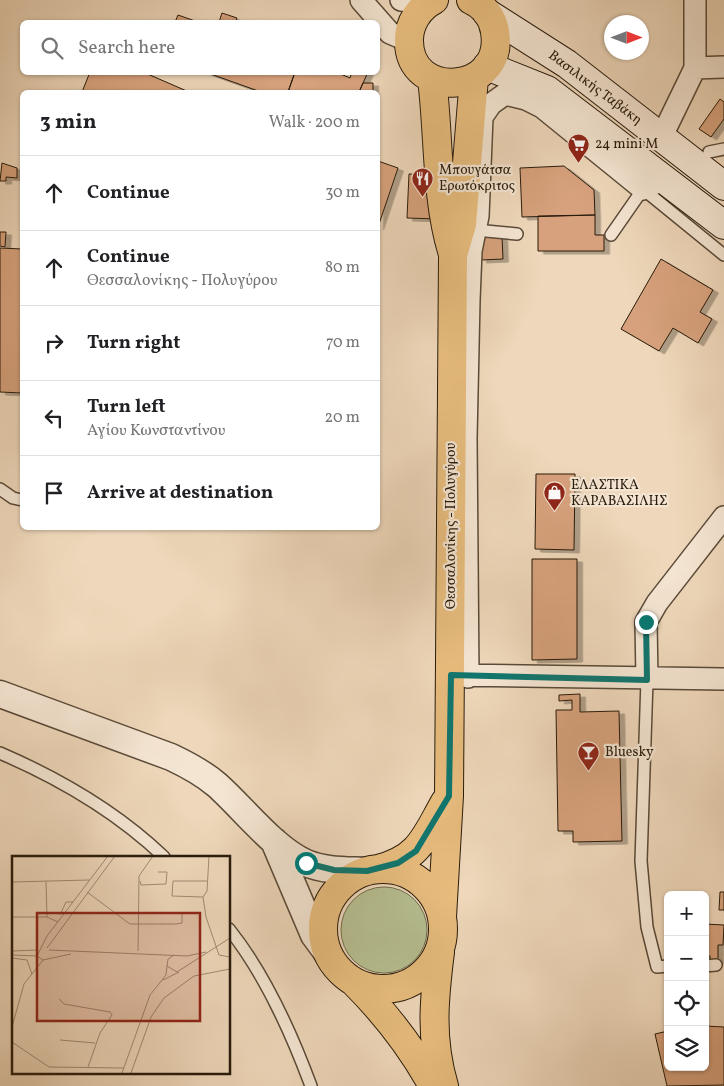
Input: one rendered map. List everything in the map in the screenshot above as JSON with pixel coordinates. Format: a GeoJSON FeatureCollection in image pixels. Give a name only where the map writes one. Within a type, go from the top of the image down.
{"type":"FeatureCollection","features":[{"type":"Feature","properties":{"kind":"main road"},"geometry":{"type":"LineString","coordinates":[[431,1],[414,19],[409,41],[415,63],[432,79],[453,84],[481,72],[547,90],[653,184],[724,225]]}},
{"type":"Feature","properties":{"kind":"main road","name":"Θεσσαλονίκης - Πολυγύρου"},"geometry":{"type":"LineString","coordinates":[[453,255],[462,224],[481,72],[494,54],[496,40],[494,25],[477,4]]}},
{"type":"Feature","properties":{"kind":"main road","name":"Βασιλικής Ταβάκη"},"geometry":{"type":"LineString","coordinates":[[477,4],[567,64],[724,186]]}},
{"type":"Feature","properties":{"kind":"main road","name":"Θεσσαλονίκης - Πολυγύρου"},"geometry":{"type":"LineString","coordinates":[[432,79],[438,128],[444,224],[453,255],[459,676],[449,796],[442,917]]}},
{"type":"Feature","properties":{"kind":"main road"},"geometry":{"type":"LineString","coordinates":[[433,1086],[400,1033],[383,1011],[338,968],[328,954],[324,937],[324,920],[328,904],[344,884],[372,870],[398,863],[416,851],[449,796]]}},
{"type":"Feature","properties":{"kind":"main road"},"geometry":{"type":"LineString","coordinates":[[372,870],[396,870],[412,876],[426,887],[436,901],[442,917],[441,945],[433,1002],[436,1054],[444,1086]]}},
{"type":"Feature","properties":{"kind":"main road"},"geometry":{"type":"LineString","coordinates":[[351,980],[365,986],[381,989],[404,985],[424,972],[434,960],[441,945]]}},
{"type":"Feature","properties":{"kind":"street"},"geometry":{"type":"LineString","coordinates":[[361,0],[379,20]]}},
{"type":"Feature","properties":{"kind":"street"},"geometry":{"type":"LineString","coordinates":[[401,0],[431,1]]}},
{"type":"Feature","properties":{"kind":"street"},"geometry":{"type":"LineString","coordinates":[[661,138],[695,68],[695,0]]}},
{"type":"Feature","properties":{"kind":"street"},"geometry":{"type":"LineString","coordinates":[[380,22],[390,33],[409,41]]}},
{"type":"Feature","properties":{"kind":"street"},"geometry":{"type":"LineString","coordinates":[[695,68],[724,67]]}},
{"type":"Feature","properties":{"kind":"street"},"geometry":{"type":"LineString","coordinates":[[653,184],[542,107],[526,99],[505,94],[491,104],[482,116],[475,230],[471,251],[469,290],[459,676],[647,680],[724,679]]}},
{"type":"Feature","properties":{"kind":"street"},"geometry":{"type":"LineString","coordinates":[[647,680],[646,622],[657,603],[724,516]]}},
{"type":"Feature","properties":{"kind":"street"},"geometry":{"type":"LineString","coordinates":[[0,694],[172,757],[194,768],[216,784],[274,841],[306,863],[334,870],[372,870]]}},
{"type":"Feature","properties":{"kind":"street"},"geometry":{"type":"LineString","coordinates":[[274,841],[314,935],[328,954]]}},
{"type":"Feature","properties":{"kind":"lane"},"geometry":{"type":"LineString","coordinates":[[709,152],[724,149]]}},
{"type":"Feature","properties":{"kind":"lane"},"geometry":{"type":"LineString","coordinates":[[611,235],[653,184],[724,255]]}},
{"type":"Feature","properties":{"kind":"lane"},"geometry":{"type":"LineString","coordinates":[[475,230],[518,234]]}},
{"type":"Feature","properties":{"kind":"lane"},"geometry":{"type":"LineString","coordinates":[[0,488],[13,498],[20,500]]}},
{"type":"Feature","properties":{"kind":"lane"},"geometry":{"type":"LineString","coordinates":[[647,680],[641,862],[647,927],[657,967],[664,966]]}},
{"type":"Feature","properties":{"kind":"lane"},"geometry":{"type":"LineString","coordinates":[[0,753],[42,773],[97,806],[163,856]]}},
{"type":"Feature","properties":{"kind":"lane"},"geometry":{"type":"LineString","coordinates":[[230,930],[240,943],[272,998],[297,1049],[311,1086]]}},
{"type":"Feature","properties":{"kind":"green space"},"geometry":{"type":"Polygon","coordinates":[[[384,887],[400,890],[408,894],[420,906],[424,914],[427,930],[424,946],[420,954],[408,966],[400,970],[384,973],[368,970],[360,966],[348,954],[344,946],[341,930],[344,914],[348,906],[360,894],[368,890],[384,887]]]}},
{"type":"Feature","properties":{"kind":"building"},"geometry":{"type":"Polygon","coordinates":[[[222,13],[237,18],[236,20],[220,20],[222,13]]]}},
{"type":"Feature","properties":{"kind":"building"},"geometry":{"type":"Polygon","coordinates":[[[178,15],[192,20],[176,20],[178,15]]]}},
{"type":"Feature","properties":{"kind":"building"},"geometry":{"type":"Polygon","coordinates":[[[89,75],[150,75],[184,90],[83,90],[89,75]]]}},
{"type":"Feature","properties":{"kind":"building"},"geometry":{"type":"Polygon","coordinates":[[[213,75],[294,75],[289,90],[255,90],[213,75]]]}},
{"type":"Feature","properties":{"kind":"building"},"geometry":{"type":"Polygon","coordinates":[[[294,75],[343,75],[350,78],[351,75],[367,75],[360,90],[289,90],[294,75]]]}},
{"type":"Feature","properties":{"kind":"building"},"geometry":{"type":"Polygon","coordinates":[[[363,83],[373,83],[373,90],[360,90],[363,83]]]}},
{"type":"Feature","properties":{"kind":"building"},"geometry":{"type":"Polygon","coordinates":[[[720,99],[724,102],[724,119],[711,137],[699,129],[720,99]]]}},
{"type":"Feature","properties":{"kind":"building"},"geometry":{"type":"Polygon","coordinates":[[[380,162],[398,168],[380,221],[380,162]]]}},
{"type":"Feature","properties":{"kind":"building"},"geometry":{"type":"Polygon","coordinates":[[[2,163],[17,168],[17,178],[6,177],[6,181],[0,181],[2,163]]]}},
{"type":"Feature","properties":{"kind":"building"},"geometry":{"type":"Polygon","coordinates":[[[564,166],[594,190],[595,215],[522,217],[520,168],[564,166]]]}},
{"type":"Feature","properties":{"kind":"building","name":"Μπουγάτσα Ερωτόκριτος"},"geometry":{"type":"Polygon","coordinates":[[[409,174],[440,175],[438,219],[407,218],[409,174]]]}},
{"type":"Feature","properties":{"kind":"building"},"geometry":{"type":"Polygon","coordinates":[[[595,215],[595,235],[604,235],[604,251],[538,251],[538,216],[595,215]]]}},
{"type":"Feature","properties":{"kind":"building"},"geometry":{"type":"Polygon","coordinates":[[[0,232],[6,232],[5,247],[0,246],[0,232]]]}},
{"type":"Feature","properties":{"kind":"building"},"geometry":{"type":"Polygon","coordinates":[[[502,236],[503,259],[481,260],[480,237],[502,236]]]}},
{"type":"Feature","properties":{"kind":"building"},"geometry":{"type":"Polygon","coordinates":[[[0,248],[20,249],[20,393],[0,392],[0,248]]]}},
{"type":"Feature","properties":{"kind":"building"},"geometry":{"type":"Polygon","coordinates":[[[661,259],[713,290],[700,312],[712,319],[698,343],[673,328],[659,351],[621,329],[661,259]]]}},
{"type":"Feature","properties":{"kind":"building","name":"ΕΛΑΣΤΙΚΑ ΚΑΡΑΒΑΣΙΛΗΣ"},"geometry":{"type":"Polygon","coordinates":[[[536,474],[575,474],[574,550],[535,549],[536,474]]]}},
{"type":"Feature","properties":{"kind":"building"},"geometry":{"type":"Polygon","coordinates":[[[532,559],[577,559],[577,659],[532,660],[532,559]]]}},
{"type":"Feature","properties":{"kind":"building","name":"Bluesky"},"geometry":{"type":"Polygon","coordinates":[[[580,694],[580,712],[619,711],[622,841],[573,842],[573,831],[558,831],[556,710],[572,710],[572,700],[559,701],[559,695],[580,694]]]}},
{"type":"Feature","properties":{"kind":"building"},"geometry":{"type":"Polygon","coordinates":[[[720,892],[724,892],[724,910],[719,910],[720,892]]]}},
{"type":"Feature","properties":{"kind":"building"},"geometry":{"type":"Polygon","coordinates":[[[709,924],[724,925],[723,945],[718,945],[718,961],[710,961],[709,924]]]}},
{"type":"Feature","properties":{"kind":"building"},"geometry":{"type":"Polygon","coordinates":[[[709,1026],[724,1027],[724,1085],[667,1086],[655,1034],[664,1032],[664,1071],[709,1071],[709,1026]]]}},
{"type":"Feature","properties":{"kind":"place","name":"24 mini M"},"geometry":{"type":"Point","coordinates":[579,163]}},
{"type":"Feature","properties":{"kind":"place","name":"Μπουγάτσα Ερωτόκριτος"},"geometry":{"type":"Point","coordinates":[423,197]}},
{"type":"Feature","properties":{"kind":"place","name":"ΕΛΑΣΤΙΚΑ ΚΑΡΑΒΑΣΙΛΗΣ"},"geometry":{"type":"Point","coordinates":[555,512]}},
{"type":"Feature","properties":{"kind":"place","name":"Bluesky"},"geometry":{"type":"Point","coordinates":[589,771]}},
{"type":"Feature","properties":{"kind":"route"},"geometry":{"type":"LineString","coordinates":[[306,863],[334,870],[367,871],[398,863],[416,851],[449,796],[451,675],[468,677],[647,680],[646,622]]}}]}
